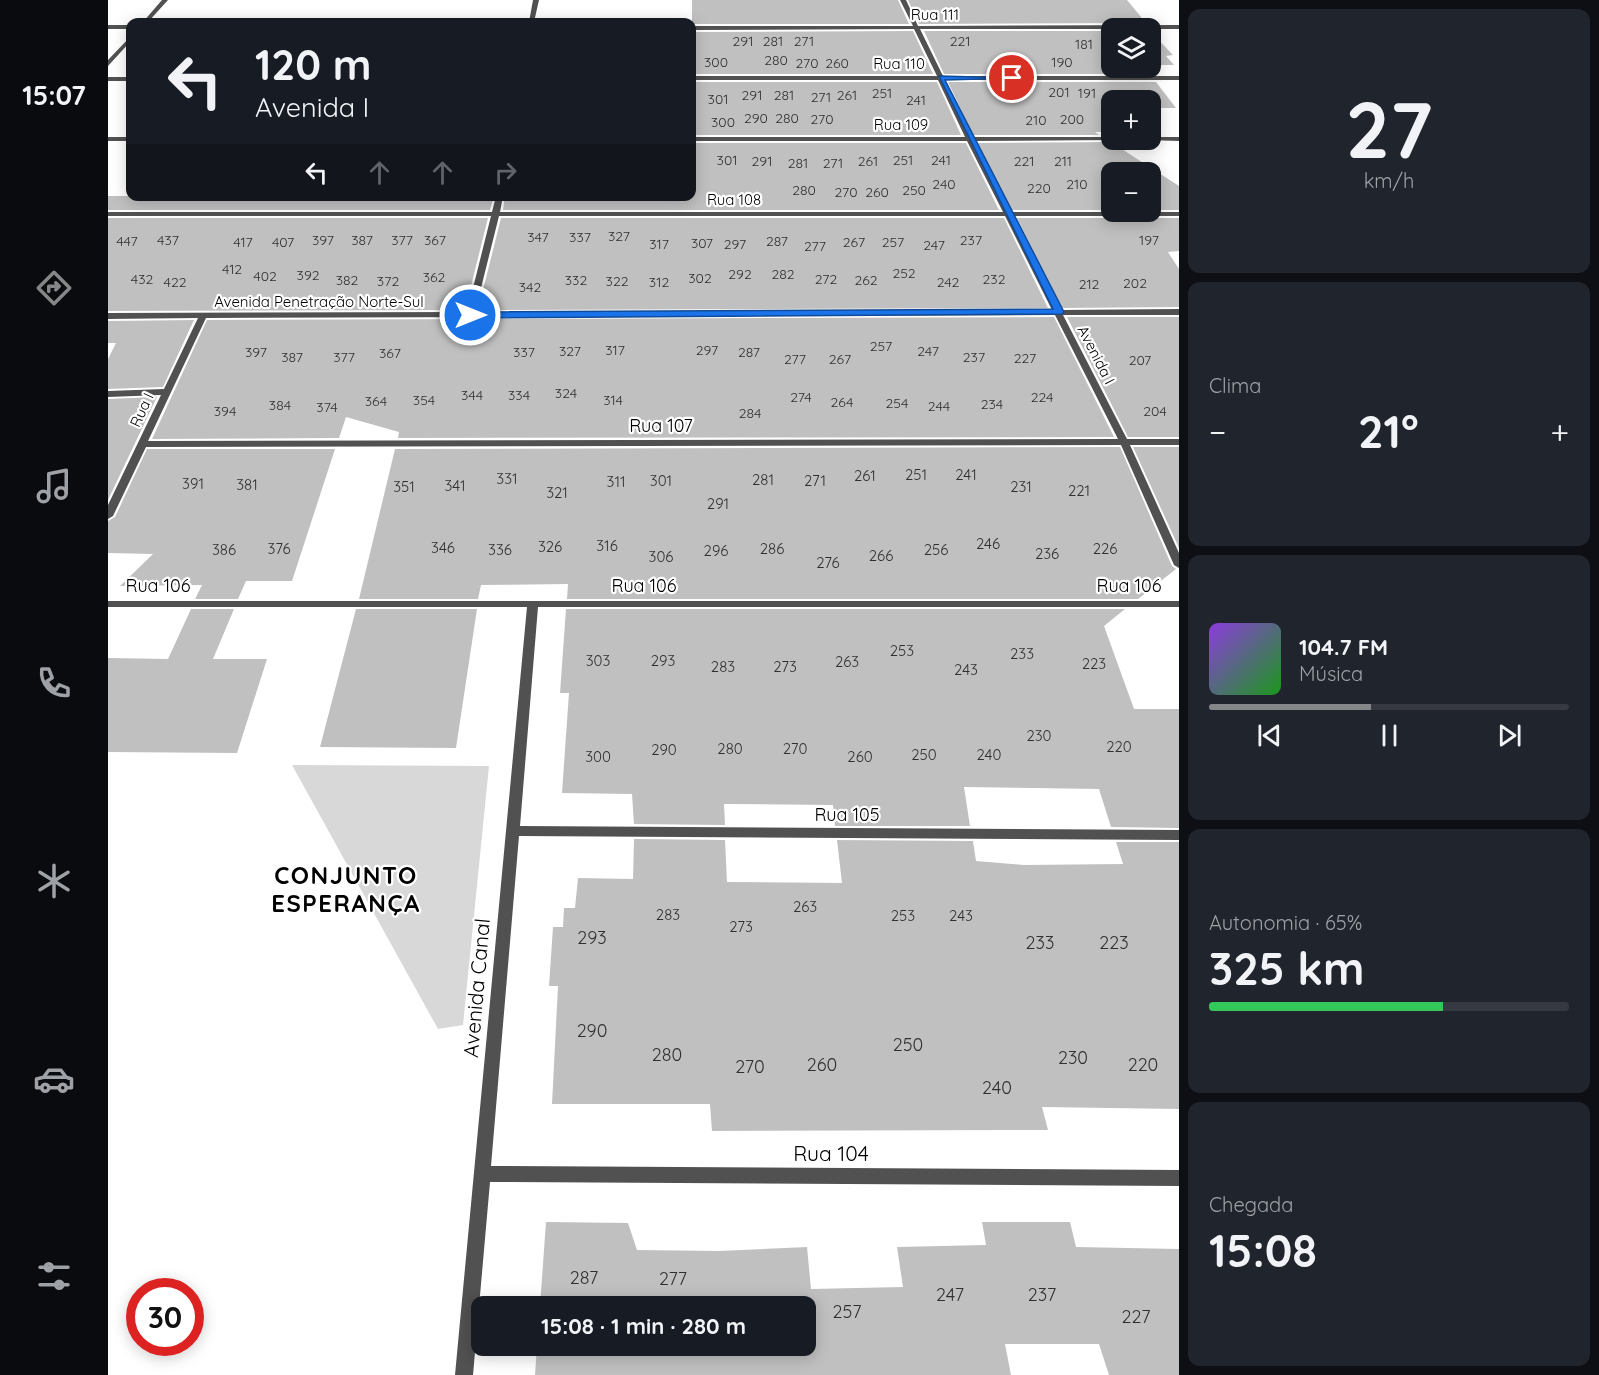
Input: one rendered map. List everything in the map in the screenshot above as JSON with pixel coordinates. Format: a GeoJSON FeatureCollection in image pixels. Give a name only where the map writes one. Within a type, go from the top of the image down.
{"type":"FeatureCollection","features":[{"type":"Feature","properties":{"kind":"street"},"geometry":{"type":"LineString","coordinates":[[149,18],[165,0]]}},
{"type":"Feature","properties":{"kind":"street"},"geometry":{"type":"LineString","coordinates":[[532,18],[536,0]]}},
{"type":"Feature","properties":{"kind":"street","name":"Avenida I"},"geometry":{"type":"LineString","coordinates":[[903,0],[914,27],[1124,442],[1179,565]]}},
{"type":"Feature","properties":{"kind":"street"},"geometry":{"type":"LineString","coordinates":[[108,27],[126,27]]}},
{"type":"Feature","properties":{"kind":"street","name":"Rua 111"},"geometry":{"type":"LineString","coordinates":[[696,28],[1179,27]]}},
{"type":"Feature","properties":{"kind":"street"},"geometry":{"type":"LineString","coordinates":[[108,64],[126,44]]}},
{"type":"Feature","properties":{"kind":"street","name":"Rua 110"},"geometry":{"type":"LineString","coordinates":[[696,78],[1179,78]]}},
{"type":"Feature","properties":{"kind":"street"},"geometry":{"type":"LineString","coordinates":[[108,79],[126,79]]}},
{"type":"Feature","properties":{"kind":"street"},"geometry":{"type":"LineString","coordinates":[[108,139],[126,139]]}},
{"type":"Feature","properties":{"kind":"street","name":"Rua 109"},"geometry":{"type":"LineString","coordinates":[[696,139],[1101,139]]}},
{"type":"Feature","properties":{"kind":"street"},"geometry":{"type":"LineString","coordinates":[[1161,139],[1179,140]]}},
{"type":"Feature","properties":{"kind":"street"},"geometry":{"type":"LineString","coordinates":[[470,315],[499,201]]}},
{"type":"Feature","properties":{"kind":"street","name":"Rua 108"},"geometry":{"type":"LineString","coordinates":[[108,214],[1179,214]]}},
{"type":"Feature","properties":{"kind":"street","name":"Avenida Penetração Norte-Sul"},"geometry":{"type":"LineString","coordinates":[[108,316],[1179,312]]}},
{"type":"Feature","properties":{"kind":"street","name":"Rua I"},"geometry":{"type":"LineString","coordinates":[[108,516],[203,316]]}},
{"type":"Feature","properties":{"kind":"street"},"geometry":{"type":"LineString","coordinates":[[108,394],[168,392]]}},
{"type":"Feature","properties":{"kind":"street","name":"Rua 107"},"geometry":{"type":"LineString","coordinates":[[143,444],[1179,442]]}},
{"type":"Feature","properties":{"kind":"street","name":"Rua 106"},"geometry":{"type":"LineString","coordinates":[[108,604],[1179,604]]}},
{"type":"Feature","properties":{"kind":"street","name":"Avenida Canal"},"geometry":{"type":"LineString","coordinates":[[464,1375],[533,604]]}},
{"type":"Feature","properties":{"kind":"street","name":"Rua 105"},"geometry":{"type":"LineString","coordinates":[[514,831],[1179,835]]}},
{"type":"Feature","properties":{"kind":"street","name":"Rua 104"},"geometry":{"type":"LineString","coordinates":[[483,1174],[1179,1178]]}},
{"type":"Feature","properties":{"kind":"shaded area"},"geometry":{"type":"Polygon","coordinates":[[[292,765],[489,766],[463,1025],[438,1029],[292,765]]]}},
{"type":"Feature","properties":{"kind":"building"},"geometry":{"type":"Polygon","coordinates":[[[692,0],[898,0],[909,24],[696,24],[696,18],[692,18],[692,0]]]}},
{"type":"Feature","properties":{"kind":"building"},"geometry":{"type":"Polygon","coordinates":[[[908,0],[1127,0],[1142,18],[1101,18],[1101,23],[919,24],[908,0]]]}},
{"type":"Feature","properties":{"kind":"building"},"geometry":{"type":"Polygon","coordinates":[[[913,31],[933,74],[696,74],[696,32],[913,31]]]}},
{"type":"Feature","properties":{"kind":"building"},"geometry":{"type":"Polygon","coordinates":[[[924,31],[1101,31],[1101,74],[944,74],[924,31]]]}},
{"type":"Feature","properties":{"kind":"building"},"geometry":{"type":"Polygon","coordinates":[[[1161,42],[1173,55],[1166,56],[1174,65],[1161,65],[1161,42]]]}},
{"type":"Feature","properties":{"kind":"building"},"geometry":{"type":"Polygon","coordinates":[[[696,82],[937,82],[961,135],[696,135],[696,82]]]}},
{"type":"Feature","properties":{"kind":"building"},"geometry":{"type":"Polygon","coordinates":[[[948,82],[1156,82],[1176,108],[1161,108],[1161,90],[1101,90],[1101,132],[1095,132],[1099,135],[973,135],[948,82]]]}},
{"type":"Feature","properties":{"kind":"building"},"geometry":{"type":"Polygon","coordinates":[[[1101,142],[1101,150],[1123,150],[1142,162],[1101,162],[1101,210],[1011,210],[978,143],[1101,142]]]}},
{"type":"Feature","properties":{"kind":"building"},"geometry":{"type":"Polygon","coordinates":[[[696,143],[966,143],[999,210],[503,210],[504,201],[696,201],[696,143]]]}},
{"type":"Feature","properties":{"kind":"building"},"geometry":{"type":"Polygon","coordinates":[[[1161,174],[1179,186],[1179,210],[1161,210],[1161,174]]]}},
{"type":"Feature","properties":{"kind":"building"},"geometry":{"type":"Polygon","coordinates":[[[108,196],[126,196],[126,201],[493,201],[490,210],[108,210],[108,196]]]}},
{"type":"Feature","properties":{"kind":"building"},"geometry":{"type":"Polygon","coordinates":[[[108,218],[488,218],[465,310],[108,311],[108,218]]]}},
{"type":"Feature","properties":{"kind":"building"},"geometry":{"type":"Polygon","coordinates":[[[501,218],[1004,218],[1048,308],[478,310],[501,218]]]}},
{"type":"Feature","properties":{"kind":"building"},"geometry":{"type":"Polygon","coordinates":[[[1017,218],[1101,218],[1101,222],[1161,222],[1161,218],[1179,218],[1179,251],[1168,252],[1179,269],[1179,307],[1062,308],[1017,218]]]}},
{"type":"Feature","properties":{"kind":"building"},"geometry":{"type":"Polygon","coordinates":[[[1054,317],[1114,437],[398,438],[399,432],[346,417],[339,438],[152,439],[207,320],[1054,317]]]}},
{"type":"Feature","properties":{"kind":"building"},"geometry":{"type":"Polygon","coordinates":[[[1067,317],[1179,317],[1179,437],[1128,437],[1067,317]]]}},
{"type":"Feature","properties":{"kind":"building"},"geometry":{"type":"Polygon","coordinates":[[[194,320],[163,387],[108,389],[108,359],[116,343],[108,343],[108,321],[194,320]]]}},
{"type":"Feature","properties":{"kind":"building"},"geometry":{"type":"Polygon","coordinates":[[[157,397],[108,500],[108,399],[157,397]]]}},
{"type":"Feature","properties":{"kind":"building"},"geometry":{"type":"Polygon","coordinates":[[[1120,447],[1172,566],[1176,569],[1138,599],[567,599],[568,584],[481,585],[478,599],[359,599],[395,449],[1120,447]]]}},
{"type":"Feature","properties":{"kind":"building"},"geometry":{"type":"Polygon","coordinates":[[[1133,447],[1179,447],[1179,548],[1133,447]]]}},
{"type":"Feature","properties":{"kind":"building"},"geometry":{"type":"Polygon","coordinates":[[[147,449],[335,449],[292,581],[246,581],[238,599],[195,599],[202,585],[120,586],[153,554],[108,553],[108,521],[115,517],[147,449]]]}},
{"type":"Feature","properties":{"kind":"building"},"geometry":{"type":"Polygon","coordinates":[[[191,609],[234,609],[213,659],[267,659],[237,753],[108,752],[108,658],[168,659],[191,609]]]}},
{"type":"Feature","properties":{"kind":"building"},"geometry":{"type":"Polygon","coordinates":[[[356,609],[477,609],[456,748],[320,747],[356,609]]]}},
{"type":"Feature","properties":{"kind":"building"},"geometry":{"type":"Polygon","coordinates":[[[566,609],[1125,609],[1104,626],[1134,709],[1179,709],[1179,828],[1111,827],[1099,789],[964,787],[970,826],[835,826],[833,805],[724,804],[725,825],[634,824],[632,794],[562,793],[569,693],[560,693],[566,609]]]}},
{"type":"Feature","properties":{"kind":"building"},"geometry":{"type":"Polygon","coordinates":[[[634,839],[725,840],[727,882],[842,883],[837,840],[973,841],[976,861],[1024,865],[1123,864],[1116,842],[1179,842],[1179,1109],[1042,1107],[1048,1130],[712,1131],[710,1104],[552,1104],[558,986],[549,986],[553,927],[563,927],[564,908],[575,908],[578,878],[633,879],[634,839]]]}},
{"type":"Feature","properties":{"kind":"building"},"geometry":{"type":"Polygon","coordinates":[[[546,1222],[628,1223],[637,1250],[719,1251],[807,1247],[811,1289],[903,1287],[897,1247],[986,1245],[982,1222],[1070,1222],[1076,1247],[1179,1249],[1179,1375],[1109,1375],[1099,1344],[1005,1344],[1011,1375],[535,1375],[536,1356],[816,1356],[816,1296],[541,1296],[546,1222]]]}},
{"type":"Feature","properties":{"kind":"district","name":"CONJUNTO ESPERANÇA"},"geometry":{"type":"Point","coordinates":[346,890]}},
{"type":"Feature","properties":{"kind":"route"},"geometry":{"type":"LineString","coordinates":[[470,315],[1059,312],[1002,204],[941,78],[1012,78]]}}]}
